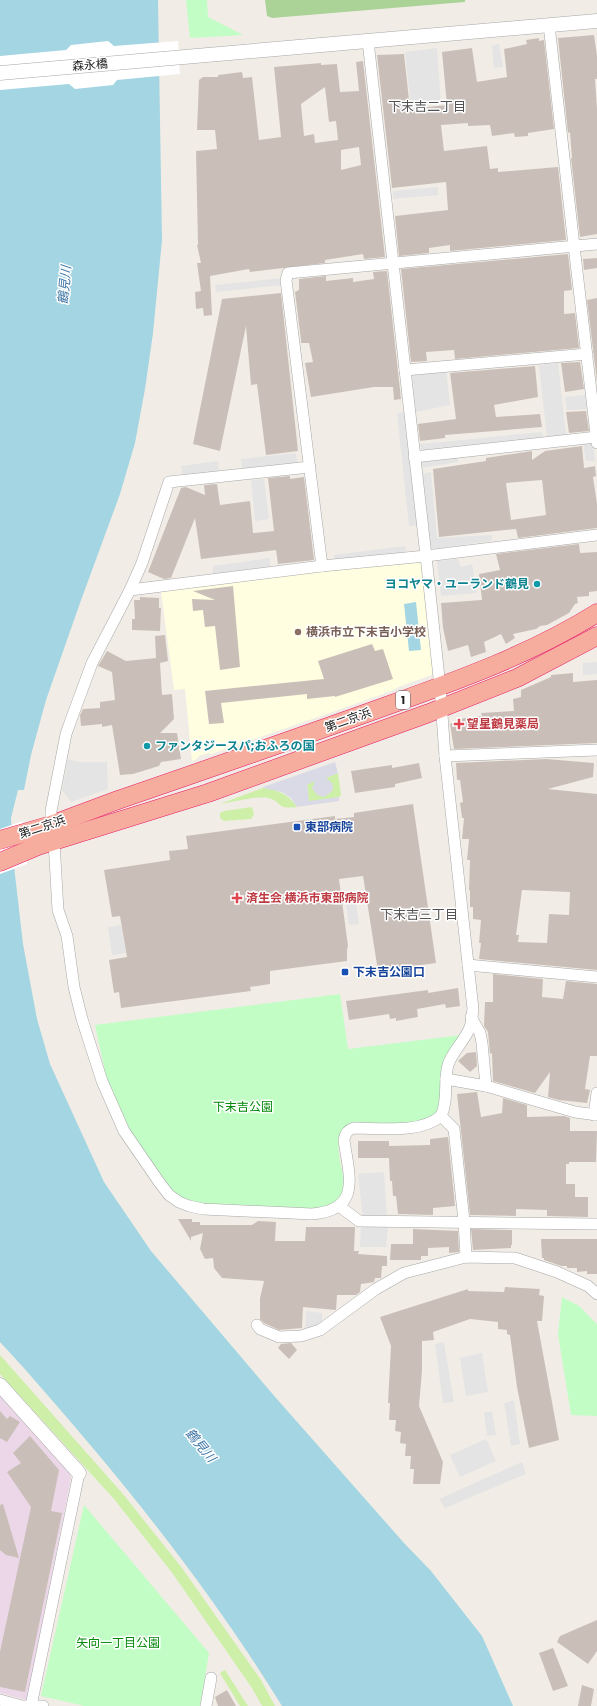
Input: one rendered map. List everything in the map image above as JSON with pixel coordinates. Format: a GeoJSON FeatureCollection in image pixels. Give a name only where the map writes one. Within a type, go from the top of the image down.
{"type":"FeatureCollection","features":[{"type":"Feature","properties":{"kind":"highway","name":"第二京浜"},"geometry":{"type":"LineString","coordinates":[[0,862],[26,853],[52,833],[440,687],[509,659],[578,625],[597,613]]}},
{"type":"Feature","properties":{"kind":"highway","name":"第二京浜"},"geometry":{"type":"LineString","coordinates":[[0,840],[17,834],[52,833],[208,793],[441,708],[517,678],[597,636]]}},
{"type":"Feature","properties":{"kind":"street","name":"森永橋"},"geometry":{"type":"LineString","coordinates":[[0,74],[597,21]]}},
{"type":"Feature","properties":{"kind":"street"},"geometry":{"type":"LineString","coordinates":[[414,457],[597,439],[590,356],[567,194],[549,25]]}},
{"type":"Feature","properties":{"kind":"street"},"geometry":{"type":"LineString","coordinates":[[310,467],[169,482],[152,536],[130,590],[92,663],[71,720],[66,734],[51,811],[58,910],[67,936],[74,987],[87,1039],[102,1081],[124,1131],[169,1195],[179,1202],[203,1209],[312,1214],[327,1212],[339,1206],[349,1189],[344,1140],[345,1134],[349,1129],[354,1128],[408,1128],[423,1126],[434,1122],[441,1116],[446,1100],[448,1065],[454,1052],[470,1027],[472,1017],[468,965],[445,756],[440,687],[368,41]]}},
{"type":"Feature","properties":{"kind":"street"},"geometry":{"type":"LineString","coordinates":[[322,566],[286,280],[288,273],[392,262],[597,244]]}},
{"type":"Feature","properties":{"kind":"street"},"geometry":{"type":"LineString","coordinates":[[405,370],[590,356]]}},
{"type":"Feature","properties":{"kind":"street"},"geometry":{"type":"LineString","coordinates":[[130,590],[322,566],[426,556],[597,535]]}},
{"type":"Feature","properties":{"kind":"street"},"geometry":{"type":"LineString","coordinates":[[445,756],[597,750]]}},
{"type":"Feature","properties":{"kind":"street"},"geometry":{"type":"LineString","coordinates":[[468,965],[597,977]]}},
{"type":"Feature","properties":{"kind":"street"},"geometry":{"type":"LineString","coordinates":[[472,1017],[480,1033],[486,1086]]}},
{"type":"Feature","properties":{"kind":"street"},"geometry":{"type":"LineString","coordinates":[[446,1079],[486,1086],[575,1112],[595,1115],[597,1093]]}},
{"type":"Feature","properties":{"kind":"street"},"geometry":{"type":"LineString","coordinates":[[441,1116],[454,1129],[464,1221],[466,1258]]}},
{"type":"Feature","properties":{"kind":"street"},"geometry":{"type":"LineString","coordinates":[[339,1206],[359,1221],[464,1221],[597,1224]]}},
{"type":"Feature","properties":{"kind":"street"},"geometry":{"type":"LineString","coordinates":[[257,1325],[260,1329],[279,1337],[301,1336],[320,1330],[376,1289],[404,1273],[466,1258],[515,1258],[557,1272],[588,1286],[597,1294]]}},
{"type":"Feature","properties":{"kind":"street"},"geometry":{"type":"LineString","coordinates":[[0,1385],[79,1473],[31,1706]]}},
{"type":"Feature","properties":{"kind":"street"},"geometry":{"type":"LineString","coordinates":[[206,1706],[210,1678]]}},
{"type":"Feature","properties":{"kind":"street"},"geometry":{"type":"LineString","coordinates":[[0,1700],[22,1706],[43,1706]]}},
{"type":"Feature","properties":{"kind":"shaded area"},"geometry":{"type":"Polygon","coordinates":[[[499,44],[503,67],[494,68],[492,46],[499,44]]]}},
{"type":"Feature","properties":{"kind":"shaded area"},"geometry":{"type":"Polygon","coordinates":[[[437,48],[441,103],[411,107],[405,52],[437,48]]]}},
{"type":"Feature","properties":{"kind":"shaded area"},"geometry":{"type":"Polygon","coordinates":[[[438,187],[438,195],[393,199],[393,191],[438,187]]]}},
{"type":"Feature","properties":{"kind":"shaded area"},"geometry":{"type":"Polygon","coordinates":[[[283,278],[282,285],[216,292],[215,285],[283,278]]]}},
{"type":"Feature","properties":{"kind":"shaded area"},"geometry":{"type":"Polygon","coordinates":[[[558,363],[566,435],[547,438],[539,365],[558,363]]]}},
{"type":"Feature","properties":{"kind":"shaded area"},"geometry":{"type":"Polygon","coordinates":[[[446,370],[450,405],[416,412],[412,375],[446,370]]]}},
{"type":"Feature","properties":{"kind":"shaded area"},"geometry":{"type":"Polygon","coordinates":[[[585,395],[587,409],[567,410],[565,397],[585,395]]]}},
{"type":"Feature","properties":{"kind":"shaded area"},"geometry":{"type":"Polygon","coordinates":[[[405,412],[418,525],[409,526],[397,413],[405,412]]]}},
{"type":"Feature","properties":{"kind":"shaded area"},"geometry":{"type":"Polygon","coordinates":[[[542,432],[544,439],[422,453],[420,444],[542,432]]]}},
{"type":"Feature","properties":{"kind":"shaded area"},"geometry":{"type":"Polygon","coordinates":[[[593,441],[595,461],[586,461],[583,443],[593,441]]]}},
{"type":"Feature","properties":{"kind":"shaded area"},"geometry":{"type":"Polygon","coordinates":[[[296,453],[297,463],[242,469],[241,459],[296,453]]]}},
{"type":"Feature","properties":{"kind":"shaded area"},"geometry":{"type":"Polygon","coordinates":[[[457,456],[458,462],[421,468],[420,460],[457,456]]]}},
{"type":"Feature","properties":{"kind":"shaded area"},"geometry":{"type":"Polygon","coordinates":[[[218,461],[219,472],[183,476],[181,466],[218,461]]]}},
{"type":"Feature","properties":{"kind":"shaded area"},"geometry":{"type":"Polygon","coordinates":[[[431,472],[437,538],[492,535],[491,541],[431,549],[421,474],[431,472]]]}},
{"type":"Feature","properties":{"kind":"shaded area"},"geometry":{"type":"Polygon","coordinates":[[[264,479],[269,519],[255,521],[251,480],[264,479]]]}},
{"type":"Feature","properties":{"kind":"shaded area"},"geometry":{"type":"Polygon","coordinates":[[[405,546],[407,554],[335,563],[334,555],[405,546]]]}},
{"type":"Feature","properties":{"kind":"shaded area"},"geometry":{"type":"Polygon","coordinates":[[[270,558],[270,568],[213,575],[213,566],[270,558]]]}},
{"type":"Feature","properties":{"kind":"shaded area"},"geometry":{"type":"Polygon","coordinates":[[[458,559],[461,567],[472,564],[477,593],[441,596],[437,561],[458,559]]]}},
{"type":"Feature","properties":{"kind":"shaded area","name":"横浜市立下末吉小学校"},"geometry":{"type":"Polygon","coordinates":[[[417,560],[422,564],[434,674],[321,716],[211,754],[208,753],[199,756],[197,759],[192,761],[185,689],[174,690],[161,591],[417,560]]]}},
{"type":"Feature","properties":{"kind":"shaded area"},"geometry":{"type":"Polygon","coordinates":[[[597,662],[597,674],[583,675],[583,663],[597,662]]]}},
{"type":"Feature","properties":{"kind":"shaded area"},"geometry":{"type":"Polygon","coordinates":[[[68,759],[79,762],[107,762],[108,789],[71,802],[62,790],[68,759]]]}},
{"type":"Feature","properties":{"kind":"shaded area"},"geometry":{"type":"Polygon","coordinates":[[[335,762],[338,773],[326,778],[332,783],[333,789],[331,792],[324,797],[317,795],[312,788],[315,781],[307,785],[309,801],[339,797],[339,801],[297,807],[291,798],[282,792],[263,788],[263,787],[335,762]]]}},
{"type":"Feature","properties":{"kind":"shaded area"},"geometry":{"type":"Polygon","coordinates":[[[355,897],[359,924],[349,925],[345,898],[355,897]]]}},
{"type":"Feature","properties":{"kind":"shaded area"},"geometry":{"type":"Polygon","coordinates":[[[121,925],[126,953],[112,955],[108,927],[121,925]]]}},
{"type":"Feature","properties":{"kind":"shaded area"},"geometry":{"type":"Polygon","coordinates":[[[384,1172],[387,1219],[363,1219],[358,1174],[384,1172]]]}},
{"type":"Feature","properties":{"kind":"shaded area"},"geometry":{"type":"Polygon","coordinates":[[[361,1225],[388,1226],[386,1247],[360,1247],[361,1225]]]}},
{"type":"Feature","properties":{"kind":"shaded area"},"geometry":{"type":"Polygon","coordinates":[[[306,1311],[322,1313],[322,1322],[309,1331],[305,1331],[306,1311]]]}},
{"type":"Feature","properties":{"kind":"shaded area"},"geometry":{"type":"Polygon","coordinates":[[[444,1342],[454,1402],[443,1403],[435,1344],[444,1342]]]}},
{"type":"Feature","properties":{"kind":"shaded area"},"geometry":{"type":"Polygon","coordinates":[[[482,1353],[488,1392],[466,1396],[460,1358],[482,1353]]]}},
{"type":"Feature","properties":{"kind":"shaded area"},"geometry":{"type":"Polygon","coordinates":[[[0,1395],[69,1471],[71,1478],[27,1700],[0,1693],[0,1395]]]}},
{"type":"Feature","properties":{"kind":"shaded area"},"geometry":{"type":"Polygon","coordinates":[[[514,1400],[520,1444],[511,1446],[504,1403],[514,1400]]]}},
{"type":"Feature","properties":{"kind":"shaded area"},"geometry":{"type":"Polygon","coordinates":[[[492,1411],[496,1435],[487,1436],[484,1413],[492,1411]]]}},
{"type":"Feature","properties":{"kind":"shaded area"},"geometry":{"type":"Polygon","coordinates":[[[486,1439],[496,1461],[460,1477],[450,1455],[486,1439]]]}},
{"type":"Feature","properties":{"kind":"shaded area"},"geometry":{"type":"Polygon","coordinates":[[[522,1462],[526,1474],[445,1508],[439,1499],[522,1462]]]}},
{"type":"Feature","properties":{"kind":"green space"},"geometry":{"type":"Polygon","coordinates":[[[186,0],[207,0],[208,17],[243,35],[190,38],[186,0]]]}},
{"type":"Feature","properties":{"kind":"green space"},"geometry":{"type":"Polygon","coordinates":[[[265,0],[465,0],[465,2],[272,18],[267,16],[265,0]]]}},
{"type":"Feature","properties":{"kind":"green space"},"geometry":{"type":"Polygon","coordinates":[[[338,773],[341,795],[339,797],[309,802],[307,784],[315,781],[328,795],[333,789],[332,785],[325,778],[338,773]]]}},
{"type":"Feature","properties":{"kind":"green space"},"geometry":{"type":"Polygon","coordinates":[[[263,788],[283,793],[297,807],[290,808],[282,806],[268,798],[250,798],[220,804],[263,788]]]}},
{"type":"Feature","properties":{"kind":"green space"},"geometry":{"type":"Polygon","coordinates":[[[252,807],[254,814],[251,819],[224,821],[220,818],[220,813],[224,811],[252,807]]]}},
{"type":"Feature","properties":{"kind":"green space","name":"下末吉公園"},"geometry":{"type":"Polygon","coordinates":[[[340,994],[348,1049],[462,1035],[445,1076],[441,1090],[439,1109],[435,1115],[426,1121],[417,1123],[353,1123],[346,1128],[341,1134],[338,1149],[345,1183],[344,1188],[339,1199],[326,1209],[204,1205],[190,1203],[171,1192],[129,1128],[107,1081],[95,1025],[340,994]]]}},
{"type":"Feature","properties":{"kind":"green space"},"geometry":{"type":"Polygon","coordinates":[[[562,1297],[579,1306],[597,1324],[597,1416],[571,1415],[558,1334],[562,1297]]]}},
{"type":"Feature","properties":{"kind":"green space"},"geometry":{"type":"Polygon","coordinates":[[[0,1355],[123,1494],[182,1568],[261,1680],[275,1706],[262,1706],[252,1688],[173,1574],[114,1499],[0,1374],[0,1355]]]}},
{"type":"Feature","properties":{"kind":"green space","name":"矢向一丁目公園"},"geometry":{"type":"Polygon","coordinates":[[[84,1505],[209,1653],[200,1706],[85,1706],[41,1696],[84,1505]]]}},
{"type":"Feature","properties":{"kind":"green space"},"geometry":{"type":"Polygon","coordinates":[[[225,1670],[248,1706],[240,1706],[220,1673],[225,1670]]]}},
{"type":"Feature","properties":{"kind":"water","name":"鶴見川"},"geometry":{"type":"Polygon","coordinates":[[[0,0],[158,0],[162,240],[153,333],[145,389],[135,443],[120,494],[46,700],[31,755],[24,790],[18,790],[11,818],[14,866],[23,944],[37,1019],[50,1064],[104,1182],[151,1251],[276,1398],[404,1543],[431,1571],[482,1636],[513,1706],[282,1706],[261,1672],[168,1541],[92,1447],[0,1342],[0,0]]]}},
{"type":"Feature","properties":{"kind":"water"},"geometry":{"type":"Polygon","coordinates":[[[416,602],[421,650],[409,651],[404,604],[416,602]]]}},
{"type":"Feature","properties":{"kind":"pier"},"geometry":{"type":"Polygon","coordinates":[[[108,41],[114,46],[178,41],[180,74],[117,80],[113,85],[75,89],[69,84],[0,90],[0,56],[66,50],[71,45],[108,41]]]}},
{"type":"Feature","properties":{"kind":"pier"},"geometry":{"type":"Polygon","coordinates":[[[23,821],[27,864],[0,874],[0,829],[23,821]]]}},
{"type":"Feature","properties":{"kind":"building"},"geometry":{"type":"Polygon","coordinates":[[[594,35],[597,56],[597,79],[595,79],[597,109],[597,234],[580,237],[571,158],[570,132],[568,133],[558,38],[594,35]]]}},
{"type":"Feature","properties":{"kind":"building"},"geometry":{"type":"Polygon","coordinates":[[[539,38],[539,41],[544,40],[554,129],[528,133],[528,136],[515,137],[514,133],[492,136],[490,125],[468,126],[468,123],[441,125],[444,151],[487,146],[490,169],[498,168],[498,172],[558,167],[566,240],[450,251],[450,245],[429,248],[429,253],[399,256],[395,216],[448,210],[446,182],[392,188],[377,55],[404,54],[410,109],[447,105],[442,52],[472,48],[477,82],[507,77],[504,49],[527,44],[526,40],[539,38]]]}},
{"type":"Feature","properties":{"kind":"building"},"geometry":{"type":"Polygon","coordinates":[[[363,61],[385,257],[364,259],[363,254],[325,260],[325,263],[250,272],[249,269],[210,276],[212,315],[204,316],[203,308],[196,309],[195,292],[201,291],[197,263],[201,263],[197,245],[196,151],[217,149],[215,130],[197,130],[199,80],[203,77],[218,77],[218,75],[242,72],[243,78],[252,77],[259,140],[281,137],[274,67],[321,63],[321,65],[337,64],[340,92],[359,91],[356,62],[363,61]],[[325,87],[301,104],[304,136],[314,134],[315,143],[338,140],[336,121],[329,122],[325,87]],[[359,147],[341,150],[341,170],[361,165],[359,147]]]}},
{"type":"Feature","properties":{"kind":"building"},"geometry":{"type":"Polygon","coordinates":[[[568,254],[572,290],[564,291],[564,314],[575,313],[579,348],[455,359],[454,350],[426,352],[427,361],[411,362],[401,269],[568,254]]]}},
{"type":"Feature","properties":{"kind":"building"},"geometry":{"type":"Polygon","coordinates":[[[597,258],[597,268],[584,270],[583,259],[597,258]]]}},
{"type":"Feature","properties":{"kind":"building"},"geometry":{"type":"Polygon","coordinates":[[[387,271],[401,399],[394,400],[393,387],[374,387],[311,397],[305,363],[313,362],[309,343],[301,343],[295,292],[299,290],[299,279],[326,276],[326,281],[353,278],[353,282],[374,279],[373,272],[387,271]]]}},
{"type":"Feature","properties":{"kind":"building"},"geometry":{"type":"Polygon","coordinates":[[[281,293],[298,451],[266,455],[257,384],[251,385],[246,326],[220,451],[193,444],[222,299],[281,293]]]}},
{"type":"Feature","properties":{"kind":"building"},"geometry":{"type":"Polygon","coordinates":[[[597,298],[597,382],[587,300],[597,298]]]}},
{"type":"Feature","properties":{"kind":"building"},"geometry":{"type":"Polygon","coordinates":[[[580,362],[584,389],[565,392],[561,363],[580,362]]]}},
{"type":"Feature","properties":{"kind":"building"},"geometry":{"type":"Polygon","coordinates":[[[535,366],[538,397],[494,405],[496,417],[540,414],[542,427],[445,435],[445,438],[420,441],[418,424],[456,419],[450,373],[535,366]]]}},
{"type":"Feature","properties":{"kind":"building"},"geometry":{"type":"Polygon","coordinates":[[[586,411],[589,431],[569,433],[566,412],[586,411]]]}},
{"type":"Feature","properties":{"kind":"building"},"geometry":{"type":"Polygon","coordinates":[[[582,446],[584,468],[595,466],[596,476],[593,477],[597,504],[597,528],[518,538],[516,529],[439,537],[433,469],[486,461],[486,458],[532,451],[532,460],[545,451],[582,446]],[[542,480],[506,483],[511,520],[546,515],[542,480]]]}},
{"type":"Feature","properties":{"kind":"building"},"geometry":{"type":"Polygon","coordinates":[[[290,476],[290,479],[304,477],[314,560],[278,564],[276,550],[201,559],[195,518],[171,578],[164,579],[148,572],[181,488],[186,487],[205,495],[204,485],[217,484],[220,505],[250,501],[253,533],[274,531],[268,478],[290,476]]]}},
{"type":"Feature","properties":{"kind":"building"},"geometry":{"type":"Polygon","coordinates":[[[579,544],[580,553],[597,552],[597,591],[589,592],[589,596],[577,597],[578,603],[575,604],[569,613],[547,625],[513,634],[515,638],[506,644],[501,634],[484,642],[486,652],[471,657],[468,645],[448,651],[443,628],[441,603],[482,600],[479,574],[500,570],[496,554],[579,544]]]}},
{"type":"Feature","properties":{"kind":"building"},"geometry":{"type":"Polygon","coordinates":[[[233,586],[240,667],[220,670],[215,626],[205,627],[203,610],[193,611],[192,599],[215,600],[193,591],[233,586]]]}},
{"type":"Feature","properties":{"kind":"building"},"geometry":{"type":"Polygon","coordinates":[[[140,597],[159,598],[159,608],[161,608],[160,631],[132,630],[132,619],[135,619],[134,600],[140,600],[140,597]]]}},
{"type":"Feature","properties":{"kind":"building","name":"ファンタジースパ;おふろの国"},"geometry":{"type":"Polygon","coordinates":[[[165,635],[168,661],[160,663],[162,695],[172,694],[174,719],[160,733],[177,733],[181,759],[161,762],[159,766],[133,774],[120,775],[112,725],[102,727],[102,724],[81,726],[80,715],[83,709],[100,708],[100,702],[115,700],[112,672],[98,666],[107,651],[126,661],[156,658],[155,636],[165,635]]]}},
{"type":"Feature","properties":{"kind":"building"},"geometry":{"type":"Polygon","coordinates":[[[372,644],[375,651],[383,649],[393,679],[335,697],[307,699],[307,694],[221,703],[224,723],[209,724],[205,691],[324,679],[318,661],[372,644]]]}},
{"type":"Feature","properties":{"kind":"building"},"geometry":{"type":"Polygon","coordinates":[[[573,673],[573,682],[597,680],[597,743],[454,749],[450,724],[464,718],[482,716],[481,713],[514,711],[513,699],[521,697],[521,690],[551,677],[551,675],[573,673]]]}},
{"type":"Feature","properties":{"kind":"building"},"geometry":{"type":"Polygon","coordinates":[[[546,759],[594,763],[593,777],[548,789],[597,794],[597,970],[479,959],[481,920],[473,919],[473,907],[470,907],[470,860],[467,860],[469,839],[462,839],[464,818],[462,818],[460,803],[463,802],[460,780],[457,780],[456,763],[546,759]],[[522,890],[516,935],[519,935],[518,942],[547,943],[549,914],[569,915],[570,892],[522,890]]]}},
{"type":"Feature","properties":{"kind":"building"},"geometry":{"type":"Polygon","coordinates":[[[419,763],[422,778],[395,784],[395,787],[355,793],[351,771],[392,765],[392,768],[419,763]]]}},
{"type":"Feature","properties":{"kind":"building"},"geometry":{"type":"Polygon","coordinates":[[[413,804],[436,963],[378,971],[363,876],[339,879],[348,946],[347,961],[270,971],[270,984],[250,987],[251,991],[121,1008],[119,992],[114,993],[109,960],[127,957],[120,916],[112,917],[104,870],[170,860],[169,851],[188,849],[186,836],[335,816],[335,819],[354,817],[354,813],[413,804]]]}},
{"type":"Feature","properties":{"kind":"building"},"geometry":{"type":"Polygon","coordinates":[[[493,974],[543,979],[542,997],[563,999],[566,981],[597,984],[597,1056],[590,1056],[585,1089],[590,1090],[587,1103],[559,1100],[548,1097],[550,1072],[535,1093],[493,1081],[492,1053],[490,1054],[488,1032],[484,1026],[485,1002],[493,1002],[493,974]]]}},
{"type":"Feature","properties":{"kind":"building"},"geometry":{"type":"Polygon","coordinates":[[[458,988],[460,1006],[446,1008],[445,1004],[417,1009],[418,1017],[396,1021],[396,1018],[390,1019],[389,1014],[349,1020],[346,1001],[428,990],[428,993],[458,988]]]}},
{"type":"Feature","properties":{"kind":"building"},"geometry":{"type":"Polygon","coordinates":[[[476,1052],[477,1066],[470,1072],[458,1061],[467,1053],[476,1052]]]}},
{"type":"Feature","properties":{"kind":"building"},"geometry":{"type":"Polygon","coordinates":[[[477,1092],[481,1117],[502,1113],[503,1098],[527,1105],[527,1117],[564,1116],[570,1118],[570,1131],[597,1131],[596,1162],[569,1162],[569,1164],[566,1164],[566,1184],[575,1184],[575,1197],[588,1197],[588,1217],[547,1216],[547,1210],[516,1209],[516,1216],[470,1215],[457,1094],[477,1092]]]}},
{"type":"Feature","properties":{"kind":"building"},"geometry":{"type":"Polygon","coordinates":[[[448,1137],[455,1206],[433,1208],[433,1215],[398,1214],[396,1196],[393,1196],[392,1181],[390,1181],[389,1158],[358,1158],[358,1141],[389,1141],[389,1146],[430,1145],[430,1139],[448,1137]]]}},
{"type":"Feature","properties":{"kind":"building"},"geometry":{"type":"Polygon","coordinates":[[[178,1219],[192,1219],[192,1222],[200,1222],[200,1225],[252,1225],[258,1221],[276,1222],[275,1241],[305,1241],[306,1227],[355,1227],[354,1251],[359,1251],[358,1254],[387,1256],[387,1266],[382,1266],[381,1278],[375,1278],[374,1282],[361,1284],[360,1292],[356,1295],[337,1295],[336,1310],[303,1307],[302,1328],[279,1330],[264,1323],[260,1319],[260,1298],[264,1281],[222,1278],[214,1268],[213,1258],[205,1259],[200,1249],[203,1233],[191,1237],[191,1241],[178,1219]]]}},
{"type":"Feature","properties":{"kind":"building"},"geometry":{"type":"Polygon","coordinates":[[[413,1229],[458,1231],[459,1252],[449,1253],[449,1247],[428,1248],[428,1256],[421,1256],[421,1260],[390,1260],[391,1244],[413,1244],[413,1229]]]}},
{"type":"Feature","properties":{"kind":"building"},"geometry":{"type":"Polygon","coordinates":[[[471,1229],[512,1230],[511,1248],[473,1250],[471,1229]]]}},
{"type":"Feature","properties":{"kind":"building"},"geometry":{"type":"Polygon","coordinates":[[[541,1239],[597,1239],[597,1274],[587,1274],[587,1271],[577,1272],[577,1268],[567,1268],[567,1266],[561,1266],[544,1260],[544,1258],[542,1258],[541,1239]]]}},
{"type":"Feature","properties":{"kind":"building"},"geometry":{"type":"Polygon","coordinates":[[[505,1287],[540,1289],[539,1295],[544,1296],[542,1321],[537,1321],[559,1440],[529,1448],[517,1387],[510,1335],[507,1334],[507,1330],[498,1329],[498,1322],[470,1319],[433,1332],[434,1340],[422,1341],[422,1371],[419,1406],[443,1462],[440,1484],[413,1484],[414,1469],[410,1469],[411,1456],[405,1456],[406,1444],[400,1443],[401,1432],[395,1431],[396,1420],[389,1420],[390,1403],[388,1403],[391,1346],[380,1317],[468,1289],[468,1291],[504,1292],[505,1287]]]}},
{"type":"Feature","properties":{"kind":"building"},"geometry":{"type":"Polygon","coordinates":[[[291,1343],[297,1350],[289,1359],[278,1348],[281,1344],[291,1343]]]}},
{"type":"Feature","properties":{"kind":"building"},"geometry":{"type":"Polygon","coordinates":[[[0,1411],[7,1419],[10,1416],[20,1422],[7,1442],[0,1438],[0,1411]]]}},
{"type":"Feature","properties":{"kind":"building"},"geometry":{"type":"Polygon","coordinates":[[[30,1436],[59,1470],[51,1511],[62,1513],[25,1692],[0,1687],[0,1652],[31,1507],[7,1472],[21,1463],[13,1453],[30,1436]]]}},
{"type":"Feature","properties":{"kind":"building"},"geometry":{"type":"Polygon","coordinates":[[[3,1504],[19,1558],[6,1555],[0,1550],[0,1505],[3,1504]]]}},
{"type":"Feature","properties":{"kind":"building"},"geometry":{"type":"Polygon","coordinates":[[[597,1620],[597,1651],[588,1664],[557,1642],[560,1636],[597,1620]]]}},
{"type":"Feature","properties":{"kind":"building"},"geometry":{"type":"Polygon","coordinates":[[[553,1648],[568,1686],[553,1691],[539,1653],[553,1648]]]}},
{"type":"Feature","properties":{"kind":"building"},"geometry":{"type":"Polygon","coordinates":[[[582,1685],[594,1689],[591,1706],[578,1706],[582,1685]]]}},
{"type":"Feature","properties":{"kind":"building"},"geometry":{"type":"Polygon","coordinates":[[[227,1690],[236,1706],[218,1706],[215,1697],[227,1690]]]}},
{"type":"Feature","properties":{"kind":"place","name":"ヨコヤマ・ユーランド鶴見"},"geometry":{"type":"Point","coordinates":[537,584]}},
{"type":"Feature","properties":{"kind":"place","name":"横浜市立下末吉小学校"},"geometry":{"type":"Point","coordinates":[298,632]}},
{"type":"Feature","properties":{"kind":"place","name":"望星鶴見薬局"},"geometry":{"type":"Point","coordinates":[459,724]}},
{"type":"Feature","properties":{"kind":"place","name":"ファンタジースパ;おふろの国"},"geometry":{"type":"Point","coordinates":[147,746]}},
{"type":"Feature","properties":{"kind":"place","name":"東部病院"},"geometry":{"type":"Point","coordinates":[297,827]}},
{"type":"Feature","properties":{"kind":"place","name":"済生会 横浜市東部病院"},"geometry":{"type":"Point","coordinates":[237,898]}},
{"type":"Feature","properties":{"kind":"place","name":"下末吉公園口"},"geometry":{"type":"Point","coordinates":[345,972]}},
{"type":"Feature","properties":{"kind":"district","name":"下末吉二丁目"},"geometry":{"type":"Point","coordinates":[427,106]}},
{"type":"Feature","properties":{"kind":"district","name":"下末吉三丁目"},"geometry":{"type":"Point","coordinates":[419,914]}}]}
